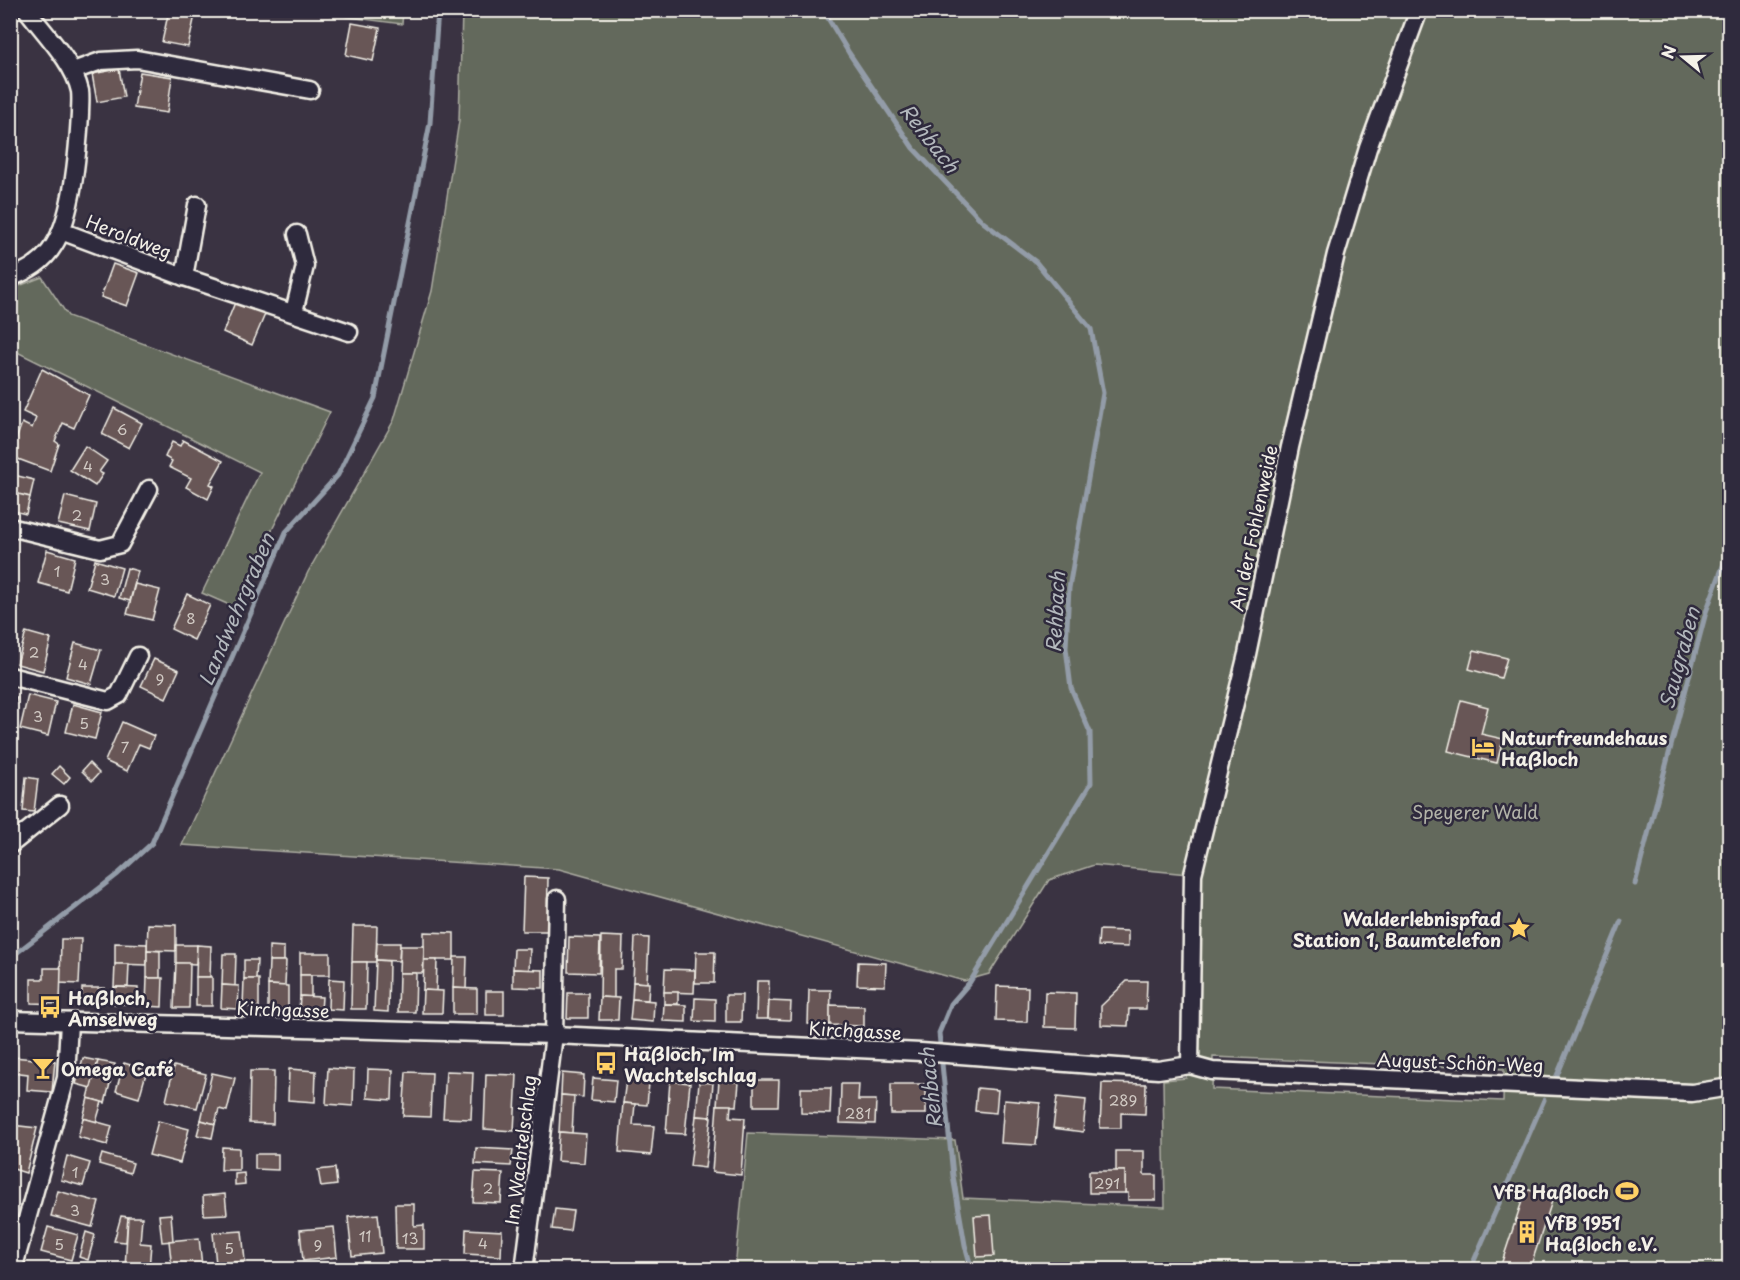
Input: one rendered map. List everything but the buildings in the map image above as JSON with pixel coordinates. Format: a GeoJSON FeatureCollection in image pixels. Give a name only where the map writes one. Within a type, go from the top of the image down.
{"type":"FeatureCollection","features":[{"type":"Feature","properties":{"kind":"street"},"geometry":{"type":"LineString","coordinates":[[10,278],[27,271],[43,259],[54,246],[68,206],[78,148],[80,93],[73,71],[27,10]]}},
{"type":"Feature","properties":{"kind":"street","name":"An der Fohlenweide"},"geometry":{"type":"LineString","coordinates":[[1190,1065],[1193,874],[1247,654],[1290,447],[1336,254],[1368,148],[1419,10]]}},
{"type":"Feature","properties":{"kind":"street"},"geometry":{"type":"LineString","coordinates":[[73,71],[101,61],[137,59],[310,90]]}},
{"type":"Feature","properties":{"kind":"street","name":"Heroldweg"},"geometry":{"type":"LineString","coordinates":[[184,277],[197,206]]}},
{"type":"Feature","properties":{"kind":"street","name":"Heroldweg"},"geometry":{"type":"LineString","coordinates":[[61,231],[184,277],[349,332]]}},
{"type":"Feature","properties":{"kind":"street"},"geometry":{"type":"LineString","coordinates":[[294,312],[305,266],[297,234]]}},
{"type":"Feature","properties":{"kind":"street"},"geometry":{"type":"LineString","coordinates":[[10,527],[100,549],[120,544],[150,489]]}},
{"type":"Feature","properties":{"kind":"street"},"geometry":{"type":"LineString","coordinates":[[10,676],[108,701],[119,695],[138,656]]}},
{"type":"Feature","properties":{"kind":"street"},"geometry":{"type":"LineString","coordinates":[[10,844],[60,805]]}},
{"type":"Feature","properties":{"kind":"street"},"geometry":{"type":"LineString","coordinates":[[554,1035],[557,899]]}},
{"type":"Feature","properties":{"kind":"street","name":"Kirchgasse"},"geometry":{"type":"LineString","coordinates":[[10,1020],[554,1035],[921,1052],[1158,1070],[1190,1065]]}},
{"type":"Feature","properties":{"kind":"street"},"geometry":{"type":"LineString","coordinates":[[13,1269],[66,1078],[69,1022]]}},
{"type":"Feature","properties":{"kind":"street","name":"Im Wachtelschlag"},"geometry":{"type":"LineString","coordinates":[[524,1269],[554,1035]]}},
{"type":"Feature","properties":{"kind":"street","name":"August-Schön-Weg"},"geometry":{"type":"LineString","coordinates":[[1190,1065],[1212,1071],[1692,1093],[1730,1088]]}},
{"type":"Feature","properties":{"kind":"green space"},"geometry":{"type":"Polygon","coordinates":[[[303,11],[403,11],[402,24],[303,11]]]}},
{"type":"Feature","properties":{"kind":"green space","name":"Speyerer Wald"},"geometry":{"type":"Polygon","coordinates":[[[462,11],[1729,11],[1729,1269],[735,1269],[748,1133],[955,1140],[963,1198],[1165,1207],[1163,1080],[1186,1078],[1188,874],[1094,865],[1049,880],[989,974],[964,981],[559,869],[182,845],[308,572],[394,420],[432,291],[459,121],[462,11]],[[1213,1057],[1212,1089],[1503,1101],[1504,1069],[1213,1057]]]}},
{"type":"Feature","properties":{"kind":"green space"},"geometry":{"type":"Polygon","coordinates":[[[42,277],[68,316],[330,412],[234,607],[202,593],[260,472],[11,349],[11,289],[42,277]]]}},
{"type":"Feature","properties":{"kind":"waterway","name":"Landwehrgraben"},"geometry":{"type":"LineString","coordinates":[[10,958],[118,874],[152,843],[286,532],[338,475],[375,398],[430,123],[438,10]]}},
{"type":"Feature","properties":{"kind":"waterway","name":"Rehbach"},"geometry":{"type":"LineString","coordinates":[[823,10],[913,148],[983,222],[1036,262],[1091,329],[1103,393],[1069,588],[1066,648],[1071,688],[1090,732],[1091,783],[970,982],[951,1004],[939,1033],[953,1176],[965,1245],[972,1270]]}},
{"type":"Feature","properties":{"kind":"waterway","name":"Saugraben"},"geometry":{"type":"LineString","coordinates":[[1635,884],[1706,612],[1730,547]]}},
{"type":"Feature","properties":{"kind":"waterway","name":"Saugraben"},"geometry":{"type":"LineString","coordinates":[[1556,1078],[1621,921]]}},
{"type":"Feature","properties":{"kind":"waterway","name":"Saugraben"},"geometry":{"type":"LineString","coordinates":[[1470,1270],[1544,1100]]}},
{"type":"Feature","properties":{"kind":"place","name":"Naturfreundehaus Haßloch"},"geometry":{"type":"Point","coordinates":[1483,747]}},
{"type":"Feature","properties":{"kind":"place","name":"Walderlebnispfad Station 1, Baumtelefon"},"geometry":{"type":"Point","coordinates":[1519,928]}},
{"type":"Feature","properties":{"kind":"place","name":"Haßloch, Amselweg"},"geometry":{"type":"Point","coordinates":[50,1007]}},
{"type":"Feature","properties":{"kind":"place","name":"Haßloch, Im Wachtelschlag"},"geometry":{"type":"Point","coordinates":[606,1063]}},
{"type":"Feature","properties":{"kind":"place","name":"Omega Café"},"geometry":{"type":"Point","coordinates":[43,1068]}},
{"type":"Feature","properties":{"kind":"place","name":"VfB Haßloch"},"geometry":{"type":"Point","coordinates":[1627,1191]}},
{"type":"Feature","properties":{"kind":"place","name":"VfB 1951 Haßloch e.V."},"geometry":{"type":"Point","coordinates":[1527,1232]}}]}
